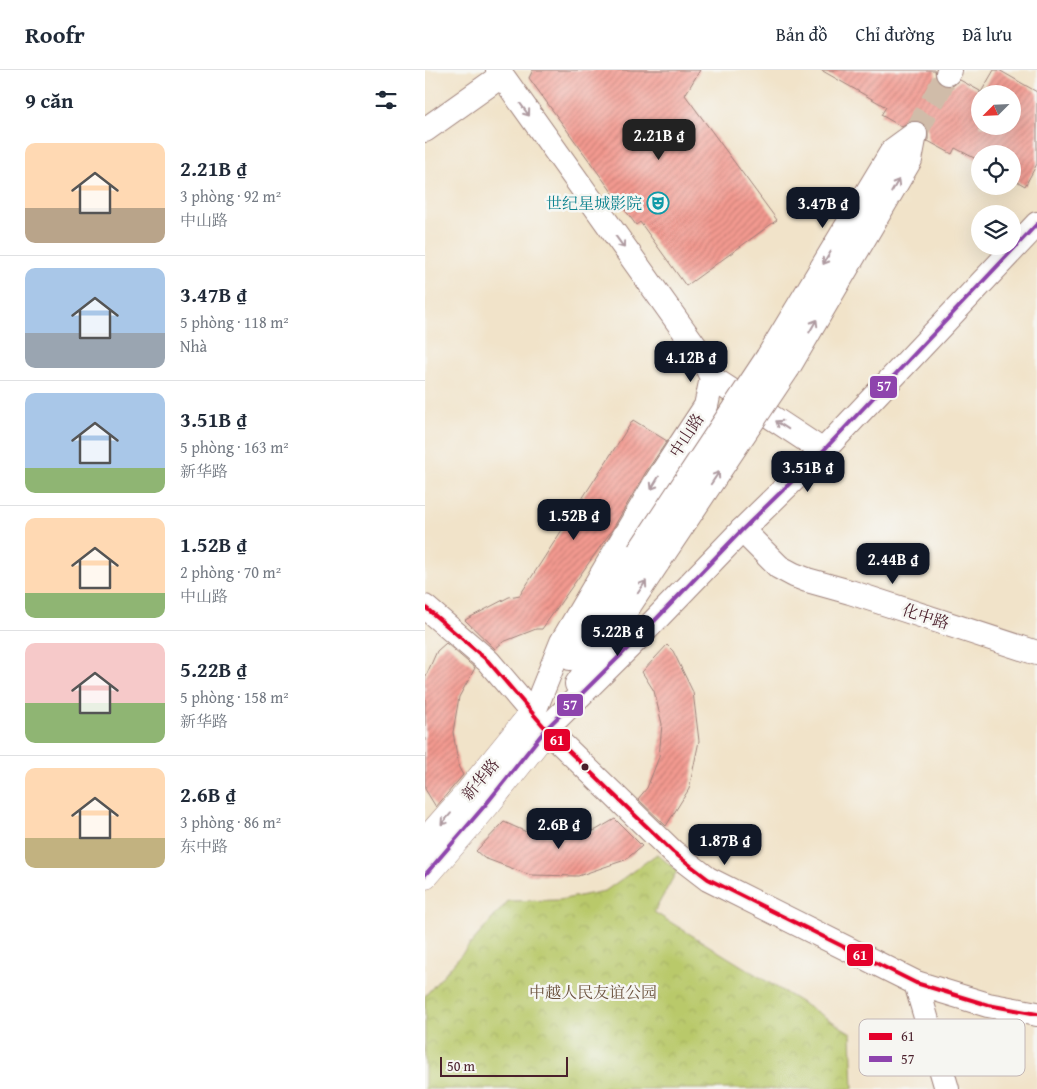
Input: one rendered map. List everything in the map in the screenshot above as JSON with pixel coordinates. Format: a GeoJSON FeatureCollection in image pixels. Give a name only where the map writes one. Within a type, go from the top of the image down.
{"type":"FeatureCollection","features":[{"type":"Feature","properties":{"kind":"main road","name":"新华路"},"geometry":{"type":"LineString","coordinates":[[425,843],[469,793],[540,722]]}},
{"type":"Feature","properties":{"kind":"main road","name":"新华路"},"geometry":{"type":"LineString","coordinates":[[425,875],[487,804],[540,722]]}},
{"type":"Feature","properties":{"kind":"street"},"geometry":{"type":"LineString","coordinates":[[425,130],[499,73],[702,356],[712,378],[823,451]]}},
{"type":"Feature","properties":{"kind":"street"},"geometry":{"type":"LineString","coordinates":[[540,722],[649,557],[893,150],[915,134],[910,160],[788,368],[649,557]]}},
{"type":"Feature","properties":{"kind":"street","name":"新华路"},"geometry":{"type":"LineString","coordinates":[[540,722],[636,640],[823,451],[1037,224]]}},
{"type":"Feature","properties":{"kind":"street","name":"中山路"},"geometry":{"type":"LineString","coordinates":[[540,722],[562,642],[658,479],[706,406],[712,378]]}},
{"type":"Feature","properties":{"kind":"street","name":"化中路"},"geometry":{"type":"LineString","coordinates":[[743,530],[779,567],[794,576],[859,594],[1037,653]]}},
{"type":"Feature","properties":{"kind":"street"},"geometry":{"type":"LineString","coordinates":[[425,607],[488,661],[540,722],[673,852],[708,879],[916,984],[988,1005],[1037,1014]]}},
{"type":"Feature","properties":{"kind":"street"},"geometry":{"type":"LineString","coordinates":[[916,984],[926,1019]]}},
{"type":"Feature","properties":{"kind":"street"},"geometry":{"type":"LineString","coordinates":[[943,1076],[947,1089]]}},
{"type":"Feature","properties":{"kind":"green space","name":"中越人民友谊公园"},"geometry":{"type":"Polygon","coordinates":[[[657,854],[677,871],[654,912],[851,1033],[853,1089],[425,1089],[425,996],[508,901],[559,900],[605,891],[657,854]]]}},
{"type":"Feature","properties":{"kind":"building"},"geometry":{"type":"Polygon","coordinates":[[[533,70],[700,70],[685,95],[777,220],[686,286],[640,222],[636,225],[529,78],[533,70]]]}},
{"type":"Feature","properties":{"kind":"building"},"geometry":{"type":"Polygon","coordinates":[[[821,70],[935,70],[936,79],[941,85],[948,87],[960,80],[971,86],[971,135],[1021,135],[1021,85],[985,85],[994,70],[999,70],[1037,92],[1037,164],[1025,186],[1021,184],[1021,145],[971,145],[971,156],[955,148],[952,154],[928,141],[928,130],[924,123],[913,120],[902,127],[881,115],[886,107],[821,70]]]}},
{"type":"Feature","properties":{"kind":"building"},"geometry":{"type":"Polygon","coordinates":[[[633,420],[667,441],[646,472],[612,530],[542,629],[536,629],[503,642],[495,649],[465,620],[509,597],[520,595],[633,420]]]}},
{"type":"Feature","properties":{"kind":"building"},"geometry":{"type":"Polygon","coordinates":[[[446,643],[475,668],[459,697],[453,732],[459,768],[463,775],[436,807],[425,789],[425,678],[437,651],[446,643]]]}},
{"type":"Feature","properties":{"kind":"building"},"geometry":{"type":"Polygon","coordinates":[[[667,645],[673,651],[693,692],[699,741],[689,789],[666,826],[638,799],[647,788],[659,757],[662,724],[654,691],[642,672],[667,645]]]}},
{"type":"Feature","properties":{"kind":"building"},"geometry":{"type":"Polygon","coordinates":[[[615,819],[642,846],[625,860],[578,876],[530,875],[484,858],[476,851],[504,822],[531,834],[564,837],[596,830],[615,819]]]}},
{"type":"Feature","properties":{"kind":"tunnel"},"geometry":{"type":"LineString","coordinates":[[915,134],[948,73]]}},
{"type":"Feature","properties":{"kind":"transit line","name":"57"},"geometry":{"type":"LineString","coordinates":[[425,875],[487,803],[546,729],[636,640],[742,530],[823,451],[1037,224]]}},
{"type":"Feature","properties":{"kind":"transit line","name":"61"},"geometry":{"type":"LineString","coordinates":[[425,607],[488,661],[546,729],[673,852],[708,879],[916,983],[988,1005],[1037,1014]]}},
{"type":"Feature","properties":{"kind":"place","name":"世纪星城影院"},"geometry":{"type":"Point","coordinates":[658,203]}}]}
